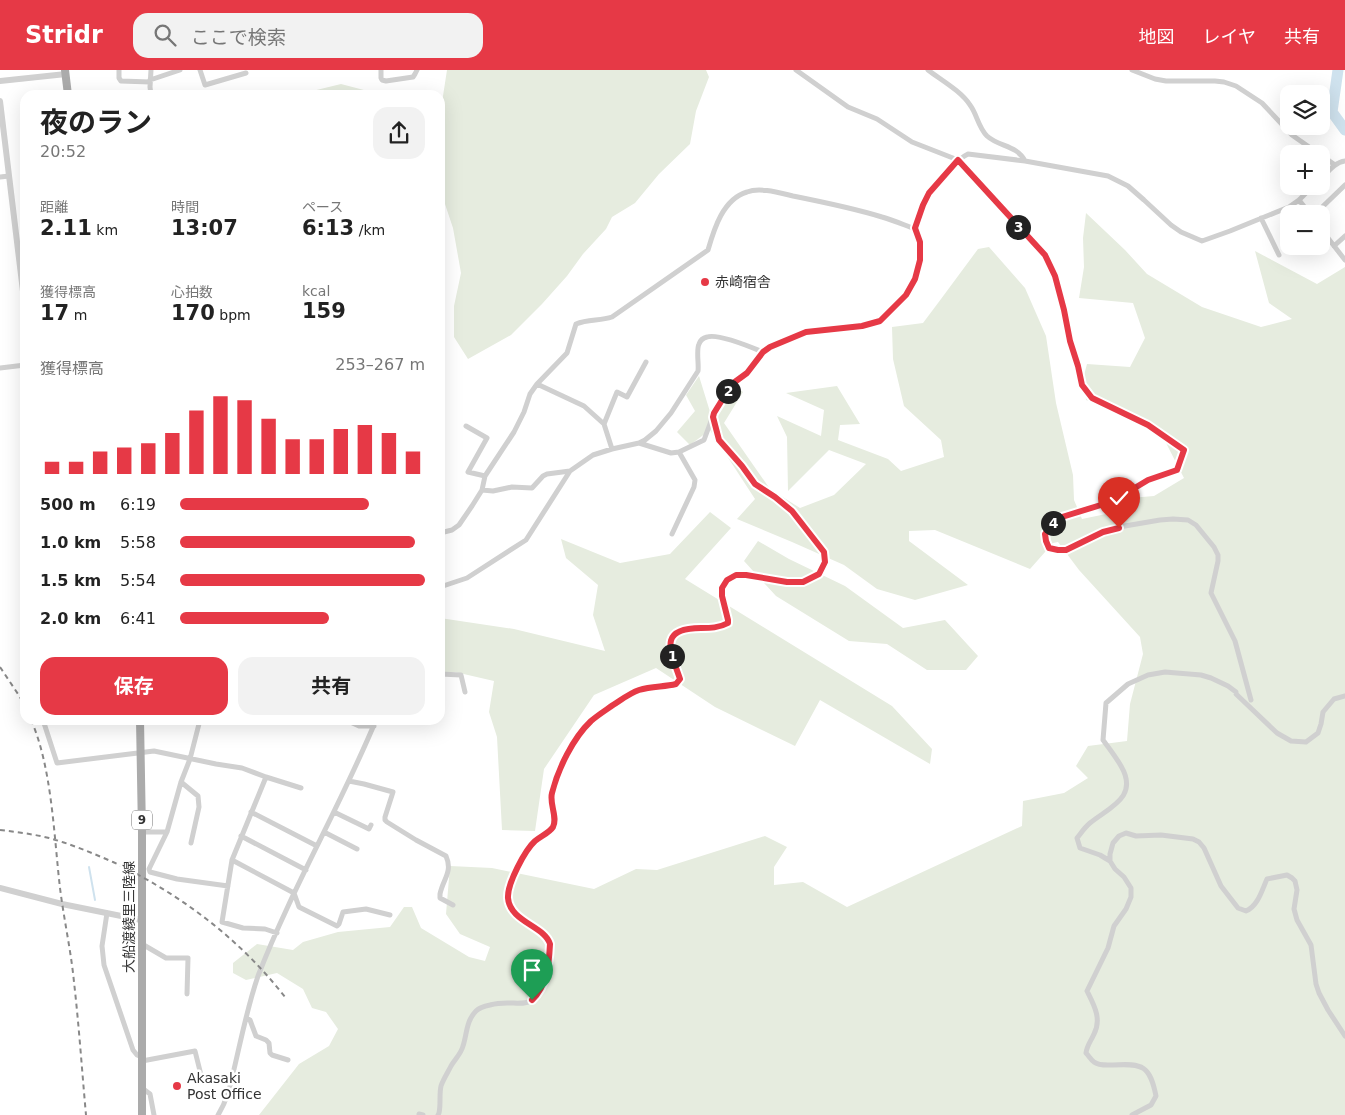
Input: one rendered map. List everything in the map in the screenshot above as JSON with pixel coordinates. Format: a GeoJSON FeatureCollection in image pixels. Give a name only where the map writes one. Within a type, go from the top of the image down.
{"type":"FeatureCollection","features":[{"type":"Feature","properties":{"kind":"main road"},"geometry":{"type":"LineString","coordinates":[[65,72],[67,90]]}},
{"type":"Feature","properties":{"kind":"main road","name":"大船渡綾里三陸線"},"geometry":{"type":"LineString","coordinates":[[140,725],[142,1115]]}},
{"type":"Feature","properties":{"kind":"street"},"geometry":{"type":"LineString","coordinates":[[119,70],[121,81],[150,81],[180,70]]}},
{"type":"Feature","properties":{"kind":"street"},"geometry":{"type":"LineString","coordinates":[[151,70],[151,90]]}},
{"type":"Feature","properties":{"kind":"street"},"geometry":{"type":"LineString","coordinates":[[200,70],[205,84],[246,74]]}},
{"type":"Feature","properties":{"kind":"street"},"geometry":{"type":"LineString","coordinates":[[381,70],[381,78],[386,81],[413,77],[417,70]]}},
{"type":"Feature","properties":{"kind":"street"},"geometry":{"type":"LineString","coordinates":[[796,70],[848,107],[877,119],[912,142],[958,160],[1045,255],[1055,276],[1082,385],[1092,398],[1148,425],[1184,450],[1177,470],[1148,480],[1104,504],[1062,517],[1054,522],[1045,534],[1049,548],[1066,550],[1103,532],[1160,520],[1188,520],[1196,525],[1211,542],[1218,555],[1211,593],[1234,641],[1251,700]]}},
{"type":"Feature","properties":{"kind":"street"},"geometry":{"type":"LineString","coordinates":[[928,70],[964,98],[970,105],[987,136],[1018,151],[1022,154],[1025,161]]}},
{"type":"Feature","properties":{"kind":"street"},"geometry":{"type":"LineString","coordinates":[[1132,70],[1166,81],[1215,81],[1236,86],[1262,103],[1292,135],[1307,145]]}},
{"type":"Feature","properties":{"kind":"street"},"geometry":{"type":"LineString","coordinates":[[0,81],[65,72]]}},
{"type":"Feature","properties":{"kind":"street"},"geometry":{"type":"LineString","coordinates":[[0,101],[20,250]]}},
{"type":"Feature","properties":{"kind":"street"},"geometry":{"type":"LineString","coordinates":[[639,443],[671,453],[679,452],[704,440],[713,417],[732,384],[747,373],[763,352],[784,340],[806,332],[862,326],[880,321],[906,295],[915,279],[920,260],[920,242],[915,228],[929,193],[958,160],[965,156],[972,154],[1025,161],[1108,176],[1128,186],[1181,232],[1202,241],[1289,207],[1304,195]]}},
{"type":"Feature","properties":{"kind":"street"},"geometry":{"type":"LineString","coordinates":[[1330,161],[1335,165]]}},
{"type":"Feature","properties":{"kind":"street"},"geometry":{"type":"LineString","coordinates":[[1330,170],[1340,162],[1345,161]]}},
{"type":"Feature","properties":{"kind":"street"},"geometry":{"type":"LineString","coordinates":[[0,177],[9,176]]}},
{"type":"Feature","properties":{"kind":"street"},"geometry":{"type":"LineString","coordinates":[[1324,205],[1345,185]]}},
{"type":"Feature","properties":{"kind":"street"},"geometry":{"type":"LineString","coordinates":[[445,532],[452,530],[458,525],[482,490],[485,476],[514,432],[530,394],[567,352],[576,324],[612,317],[708,250],[721,215],[736,198],[747,192],[770,191],[884,217],[915,228]]}},
{"type":"Feature","properties":{"kind":"street"},"geometry":{"type":"LineString","coordinates":[[1299,200],[1303,205]]}},
{"type":"Feature","properties":{"kind":"street"},"geometry":{"type":"LineString","coordinates":[[1261,218],[1279,255]]}},
{"type":"Feature","properties":{"kind":"street"},"geometry":{"type":"LineString","coordinates":[[1334,246],[1345,236]]}},
{"type":"Feature","properties":{"kind":"street"},"geometry":{"type":"LineString","coordinates":[[1330,241],[1345,260]]}},
{"type":"Feature","properties":{"kind":"street"},"geometry":{"type":"LineString","coordinates":[[445,586],[467,578],[526,540],[570,471],[593,455],[639,443],[656,431],[671,414],[698,371],[698,348],[703,338],[715,336],[748,345],[763,352]]}},
{"type":"Feature","properties":{"kind":"street"},"geometry":{"type":"LineString","coordinates":[[604,424],[617,392],[627,396],[646,362]]}},
{"type":"Feature","properties":{"kind":"street"},"geometry":{"type":"LineString","coordinates":[[0,368],[20,366]]}},
{"type":"Feature","properties":{"kind":"street"},"geometry":{"type":"LineString","coordinates":[[537,384],[584,406],[604,424],[612,449]]}},
{"type":"Feature","properties":{"kind":"street"},"geometry":{"type":"LineString","coordinates":[[438,1115],[441,1086],[452,1064],[459,1056],[470,1020],[476,1012],[481,1008],[495,1004],[527,1003],[536,996],[547,972],[549,957],[548,940],[515,912],[510,906],[508,893],[514,874],[528,848],[554,826],[551,796],[558,773],[583,729],[599,715],[636,691],[655,686],[676,684],[680,679],[671,652],[670,640],[675,632],[698,628],[713,628],[728,623],[722,596],[722,588],[727,580],[736,575],[746,575],[787,582],[803,582],[819,574],[825,562],[824,552],[792,511],[755,484],[719,440],[713,417]]}},
{"type":"Feature","properties":{"kind":"street"},"geometry":{"type":"LineString","coordinates":[[466,426],[487,438],[468,472],[485,476]]}},
{"type":"Feature","properties":{"kind":"street"},"geometry":{"type":"LineString","coordinates":[[672,534],[694,487],[695,480],[679,452]]}},
{"type":"Feature","properties":{"kind":"street"},"geometry":{"type":"LineString","coordinates":[[482,490],[493,491],[512,487],[532,488],[547,474],[570,471]]}},
{"type":"Feature","properties":{"kind":"street"},"geometry":{"type":"LineString","coordinates":[[1132,1115],[1151,1105],[1156,1096],[1153,1082],[1147,1070],[1140,1066],[1128,1064],[1099,1064],[1093,1062],[1086,1053],[1088,1043],[1094,1035],[1097,1026],[1098,1016],[1087,991],[1108,948],[1114,926],[1132,897],[1131,888],[1110,861],[1100,855],[1080,848],[1077,838],[1089,824],[1117,804],[1126,790],[1127,780],[1122,766],[1102,740],[1106,703],[1128,684],[1148,675],[1165,672],[1201,675],[1228,686],[1236,692],[1276,733],[1291,741],[1306,742],[1318,733],[1322,724],[1323,712],[1334,699],[1345,696]]}},
{"type":"Feature","properties":{"kind":"street"},"geometry":{"type":"LineString","coordinates":[[445,674],[461,675],[465,692]]}},
{"type":"Feature","properties":{"kind":"street"},"geometry":{"type":"LineString","coordinates":[[45,725],[58,763],[154,751],[242,768],[300,788]]}},
{"type":"Feature","properties":{"kind":"street"},"geometry":{"type":"LineString","coordinates":[[199,725],[167,832],[149,869],[150,872],[177,880],[228,886]]}},
{"type":"Feature","properties":{"kind":"street"},"geometry":{"type":"LineString","coordinates":[[218,1115],[226,1100],[259,974],[294,893],[374,726],[357,725]]}},
{"type":"Feature","properties":{"kind":"street"},"geometry":{"type":"LineString","coordinates":[[266,777],[232,860],[222,922],[243,928],[265,929],[277,933]]}},
{"type":"Feature","properties":{"kind":"street"},"geometry":{"type":"LineString","coordinates":[[349,781],[393,792],[385,820],[446,856],[449,868],[440,898],[454,905]]}},
{"type":"Feature","properties":{"kind":"street"},"geometry":{"type":"LineString","coordinates":[[181,782],[198,796],[199,807],[191,843]]}},
{"type":"Feature","properties":{"kind":"street"},"geometry":{"type":"LineString","coordinates":[[251,812],[317,846]]}},
{"type":"Feature","properties":{"kind":"street"},"geometry":{"type":"LineString","coordinates":[[334,812],[369,829],[371,825]]}},
{"type":"Feature","properties":{"kind":"street"},"geometry":{"type":"LineString","coordinates":[[142,832],[167,832]]}},
{"type":"Feature","properties":{"kind":"street"},"geometry":{"type":"LineString","coordinates":[[324,832],[356,848]]}},
{"type":"Feature","properties":{"kind":"street"},"geometry":{"type":"LineString","coordinates":[[1110,861],[1113,843],[1119,836],[1126,834],[1136,836],[1161,834],[1193,839],[1204,848],[1221,886],[1238,908],[1246,911],[1255,904],[1267,879],[1287,875],[1292,878],[1295,881],[1297,890],[1294,909],[1297,920],[1311,945],[1319,993],[1345,1036]]}},
{"type":"Feature","properties":{"kind":"street"},"geometry":{"type":"LineString","coordinates":[[241,836],[306,870]]}},
{"type":"Feature","properties":{"kind":"street"},"geometry":{"type":"LineString","coordinates":[[232,860],[294,893],[299,907],[337,926],[343,912],[366,909],[390,915]]}},
{"type":"Feature","properties":{"kind":"street"},"geometry":{"type":"LineString","coordinates":[[0,888],[62,904],[141,920]]}},
{"type":"Feature","properties":{"kind":"street"},"geometry":{"type":"LineString","coordinates":[[107,913],[102,946],[104,965],[133,1050],[142,1059],[195,1051],[202,1079]]}},
{"type":"Feature","properties":{"kind":"street"},"geometry":{"type":"LineString","coordinates":[[141,944],[166,958],[188,958],[187,994]]}},
{"type":"Feature","properties":{"kind":"street"},"geometry":{"type":"LineString","coordinates":[[246,1018],[250,1020],[256,1036],[264,1038],[269,1043],[270,1053],[288,1060]]}},
{"type":"Feature","properties":{"kind":"street"},"geometry":{"type":"LineString","coordinates":[[142,1088],[150,1094],[154,1115]]}},
{"type":"Feature","properties":{"kind":"shaded area"},"geometry":{"type":"Polygon","coordinates":[[[447,70],[706,70],[709,77],[696,111],[690,144],[659,174],[635,203],[612,217],[606,229],[583,254],[567,276],[511,335],[468,359],[454,337],[454,306],[461,273],[453,228],[445,204],[444,90],[447,70]]]}},
{"type":"Feature","properties":{"kind":"shaded area"},"geometry":{"type":"Polygon","coordinates":[[[341,84],[364,90],[316,90],[341,84]]]}},
{"type":"Feature","properties":{"kind":"shaded area"},"geometry":{"type":"Polygon","coordinates":[[[1086,213],[1147,274],[1202,307],[1261,327],[1292,319],[1269,303],[1255,251],[1317,284],[1345,267],[1345,1115],[259,1115],[299,1064],[329,1046],[338,1029],[326,1012],[312,1008],[303,989],[277,973],[246,980],[233,973],[233,963],[257,944],[293,950],[303,942],[338,932],[390,927],[404,907],[412,907],[421,928],[469,957],[485,961],[490,947],[460,934],[446,914],[450,866],[492,868],[594,889],[636,869],[657,870],[765,836],[787,847],[774,867],[774,885],[803,882],[847,907],[1022,826],[1023,801],[1064,793],[1088,778],[1076,766],[1088,746],[1127,741],[1130,704],[1143,654],[1140,637],[1079,570],[1058,542],[1053,543],[1030,569],[935,530],[909,531],[909,541],[968,585],[915,600],[877,589],[844,565],[737,519],[755,499],[710,430],[690,445],[677,432],[695,411],[686,395],[699,376],[711,415],[732,384],[743,392],[724,423],[770,489],[800,508],[834,495],[866,464],[829,450],[788,491],[787,437],[777,416],[821,436],[824,410],[786,393],[837,386],[860,424],[840,425],[838,440],[888,459],[901,471],[944,457],[941,440],[904,406],[893,359],[892,327],[923,323],[978,249],[989,247],[1025,288],[1046,336],[1056,403],[1073,475],[1074,500],[1082,519],[1106,514],[1130,498],[1154,496],[1184,478],[1165,441],[1127,414],[1086,400],[1084,375],[1087,364],[1130,367],[1145,338],[1133,303],[1079,298],[1084,267],[1083,238],[1086,213]]]}},
{"type":"Feature","properties":{"kind":"shaded area"},"geometry":{"type":"Polygon","coordinates":[[[710,512],[731,528],[685,579],[892,706],[932,749],[930,764],[820,700],[795,746],[715,707],[656,668],[594,695],[544,769],[535,831],[502,830],[497,737],[489,712],[494,681],[455,672],[445,673],[445,619],[514,629],[605,651],[593,615],[598,585],[566,558],[561,539],[620,563],[670,554],[710,512]]]}},
{"type":"Feature","properties":{"kind":"shaded area"},"geometry":{"type":"Polygon","coordinates":[[[758,541],[789,559],[845,586],[903,628],[945,620],[978,656],[966,670],[927,670],[887,644],[849,641],[776,596],[744,561],[758,541]]]}},
{"type":"Feature","properties":{"kind":"waterway"},"geometry":{"type":"LineString","coordinates":[[1338,70],[1332,112],[1345,130]]}},
{"type":"Feature","properties":{"kind":"waterway"},"geometry":{"type":"LineString","coordinates":[[89,867],[95,900]]}},
{"type":"Feature","properties":{"kind":"railway"},"geometry":{"type":"LineString","coordinates":[[0,667],[20,697]]}},
{"type":"Feature","properties":{"kind":"railway"},"geometry":{"type":"LineString","coordinates":[[33,725],[44,759],[51,802],[60,888],[74,982],[86,1115]]}},
{"type":"Feature","properties":{"kind":"railway"},"geometry":{"type":"LineString","coordinates":[[0,830],[57,840],[113,862],[162,888],[207,919],[228,937],[285,997]]}},
{"type":"Feature","properties":{"kind":"place","name":"赤崎宿舎"},"geometry":{"type":"Point","coordinates":[705,282]}},
{"type":"Feature","properties":{"kind":"place","name":"Akasaki Post Office"},"geometry":{"type":"Point","coordinates":[177,1086]}},
{"type":"Feature","properties":{"kind":"route"},"geometry":{"type":"LineString","coordinates":[[532,1000],[542,985],[547,972],[550,944],[542,933],[526,923],[510,906],[508,893],[514,874],[528,848],[554,826],[551,796],[558,773],[583,729],[592,720],[636,691],[655,686],[676,684],[680,679],[671,652],[670,640],[675,632],[698,628],[713,628],[728,623],[722,596],[722,588],[727,580],[736,575],[746,575],[787,582],[803,582],[819,574],[825,562],[824,552],[792,511],[755,484],[719,440],[713,417],[714,413],[732,384],[747,373],[763,352],[770,347],[790,337],[806,332],[868,325],[880,321],[893,309],[906,295],[915,279],[920,260],[920,242],[915,228],[923,205],[929,193],[958,160],[1045,255],[1055,276],[1082,385],[1092,398],[1148,425],[1184,450],[1177,470],[1148,480],[1104,504],[1062,517],[1054,522],[1045,534],[1049,548],[1066,550],[1103,532],[1119,528]]}}]}
